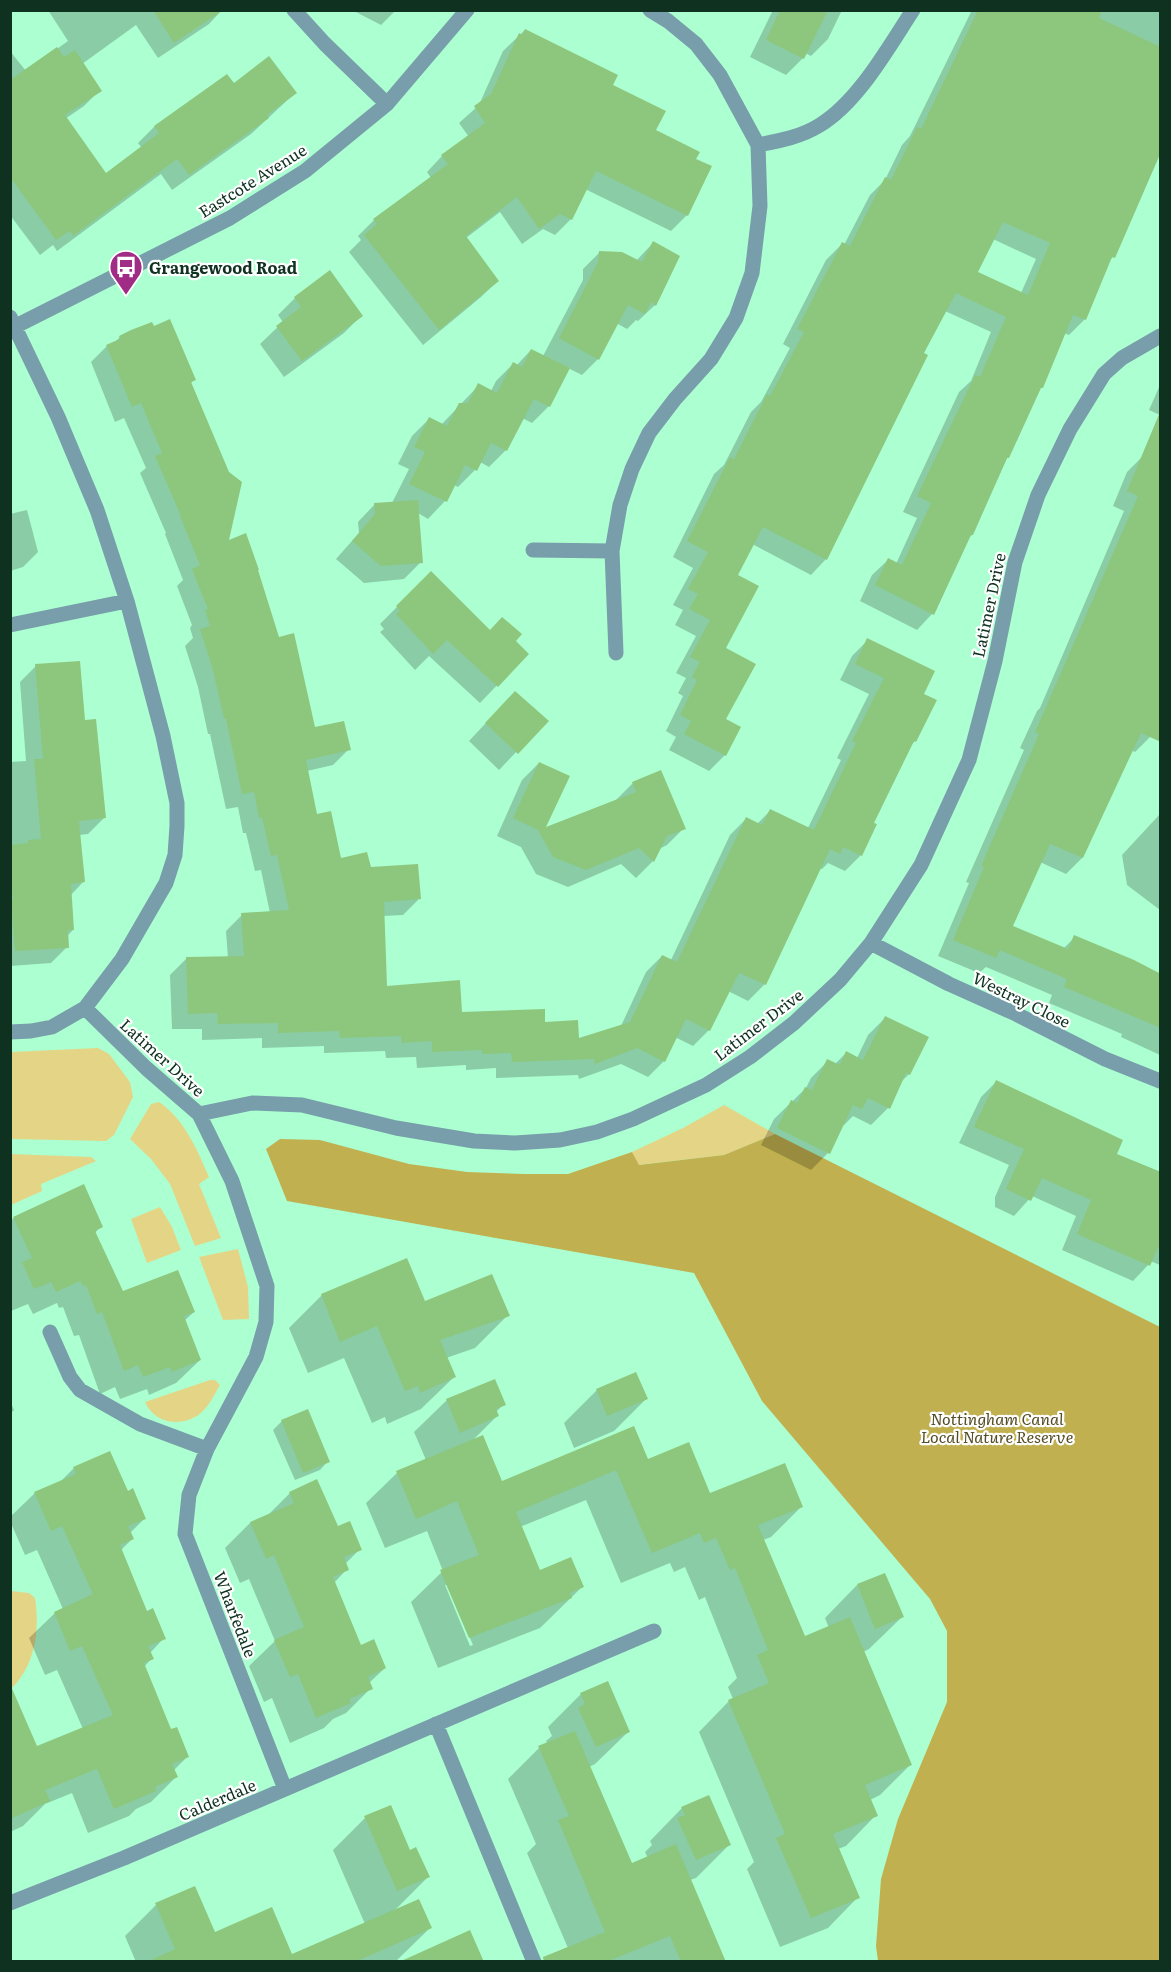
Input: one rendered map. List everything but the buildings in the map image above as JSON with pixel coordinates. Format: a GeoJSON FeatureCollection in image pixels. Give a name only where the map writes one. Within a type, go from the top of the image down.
{"type":"FeatureCollection","features":[{"type":"Feature","properties":{"kind":"street"},"geometry":{"type":"LineString","coordinates":[[294,10],[325,44],[387,104]]}},
{"type":"Feature","properties":{"kind":"street","name":"Eastcote Avenue"},"geometry":{"type":"LineString","coordinates":[[13,322],[230,218],[305,171],[387,104],[467,10]]}},
{"type":"Feature","properties":{"kind":"street"},"geometry":{"type":"LineString","coordinates":[[616,653],[612,552],[620,505],[632,469],[649,433],[675,399],[711,359],[736,318],[752,273],[760,206],[758,145],[720,75],[696,44],[668,21],[650,10]]}},
{"type":"Feature","properties":{"kind":"street"},"geometry":{"type":"LineString","coordinates":[[758,145],[790,139],[820,125],[848,103],[913,10]]}},
{"type":"Feature","properties":{"kind":"street"},"geometry":{"type":"LineString","coordinates":[[10,1032],[52,1027],[85,1008],[122,959],[165,883],[175,855],[177,803],[164,736],[128,602],[89,490],[58,417],[13,322]]}},
{"type":"Feature","properties":{"kind":"street","name":"Latimer Drive"},"geometry":{"type":"LineString","coordinates":[[85,1008],[146,1068],[199,1114],[252,1103],[302,1105],[396,1128],[474,1142],[514,1143],[560,1140],[597,1132],[633,1119],[706,1085],[750,1057],[794,1023],[840,980],[871,943],[921,865],[969,760],[995,661],[1015,562],[1038,495],[1070,429],[1104,375],[1122,358],[1161,336]]}},
{"type":"Feature","properties":{"kind":"street"},"geometry":{"type":"LineString","coordinates":[[533,550],[612,552]]}},
{"type":"Feature","properties":{"kind":"street"},"geometry":{"type":"LineString","coordinates":[[10,625],[128,602]]}},
{"type":"Feature","properties":{"kind":"street","name":"Westray Close"},"geometry":{"type":"LineString","coordinates":[[871,943],[949,984],[1016,1014],[1105,1059],[1161,1081]]}},
{"type":"Feature","properties":{"kind":"street","name":"Wharfedale"},"geometry":{"type":"LineString","coordinates":[[199,1114],[231,1180],[267,1286],[266,1322],[256,1357],[207,1449],[189,1495],[185,1534],[285,1789]]}},
{"type":"Feature","properties":{"kind":"street"},"geometry":{"type":"LineString","coordinates":[[50,1332],[70,1377],[80,1390],[140,1424],[207,1449]]}},
{"type":"Feature","properties":{"kind":"street","name":"Calderdale"},"geometry":{"type":"LineString","coordinates":[[10,1904],[114,1862],[654,1631]]}},
{"type":"Feature","properties":{"kind":"street"},"geometry":{"type":"LineString","coordinates":[[436,1724],[534,1962]]}},
{"type":"Feature","properties":{"kind":"shaded area"},"geometry":{"type":"Polygon","coordinates":[[[98,1048],[109,1054],[130,1082],[133,1097],[114,1135],[106,1141],[11,1139],[11,1052],[98,1048]]]}},
{"type":"Feature","properties":{"kind":"shaded area"},"geometry":{"type":"Polygon","coordinates":[[[159,1102],[183,1126],[200,1156],[209,1177],[199,1184],[221,1238],[195,1246],[170,1184],[151,1159],[130,1139],[151,1104],[159,1102]]]}},
{"type":"Feature","properties":{"kind":"shaded area"},"geometry":{"type":"Polygon","coordinates":[[[724,1105],[775,1134],[724,1155],[638,1165],[632,1152],[683,1128],[724,1105]]]}},
{"type":"Feature","properties":{"kind":"shaded area"},"geometry":{"type":"Polygon","coordinates":[[[11,1154],[91,1157],[96,1161],[41,1184],[42,1191],[11,1205],[11,1154]]]}},
{"type":"Feature","properties":{"kind":"shaded area"},"geometry":{"type":"Polygon","coordinates":[[[160,1207],[172,1227],[181,1250],[147,1263],[131,1219],[160,1207]]]}},
{"type":"Feature","properties":{"kind":"shaded area"},"geometry":{"type":"Polygon","coordinates":[[[238,1249],[248,1287],[249,1319],[223,1320],[199,1257],[238,1249]]]}},
{"type":"Feature","properties":{"kind":"shaded area"},"geometry":{"type":"Polygon","coordinates":[[[215,1380],[220,1385],[204,1410],[190,1419],[175,1422],[161,1419],[154,1415],[145,1402],[215,1380]]]}},
{"type":"Feature","properties":{"kind":"shaded area"},"geometry":{"type":"Polygon","coordinates":[[[11,1591],[29,1593],[35,1598],[37,1623],[30,1659],[26,1669],[11,1689],[11,1591]]]}},
{"type":"Feature","properties":{"kind":"green space","name":"Nottingham Canal Local Nature Reserve"},"geometry":{"type":"Polygon","coordinates":[[[775,1134],[1160,1327],[1160,1961],[878,1961],[876,1946],[881,1879],[898,1819],[947,1702],[947,1631],[930,1599],[762,1401],[694,1273],[287,1201],[266,1149],[280,1139],[320,1140],[409,1164],[467,1172],[568,1174],[632,1152],[639,1165],[724,1155],[775,1134]]]}},
{"type":"Feature","properties":{"kind":"place","name":"Grangewood Road"},"geometry":{"type":"Point","coordinates":[126,296]}}]}
